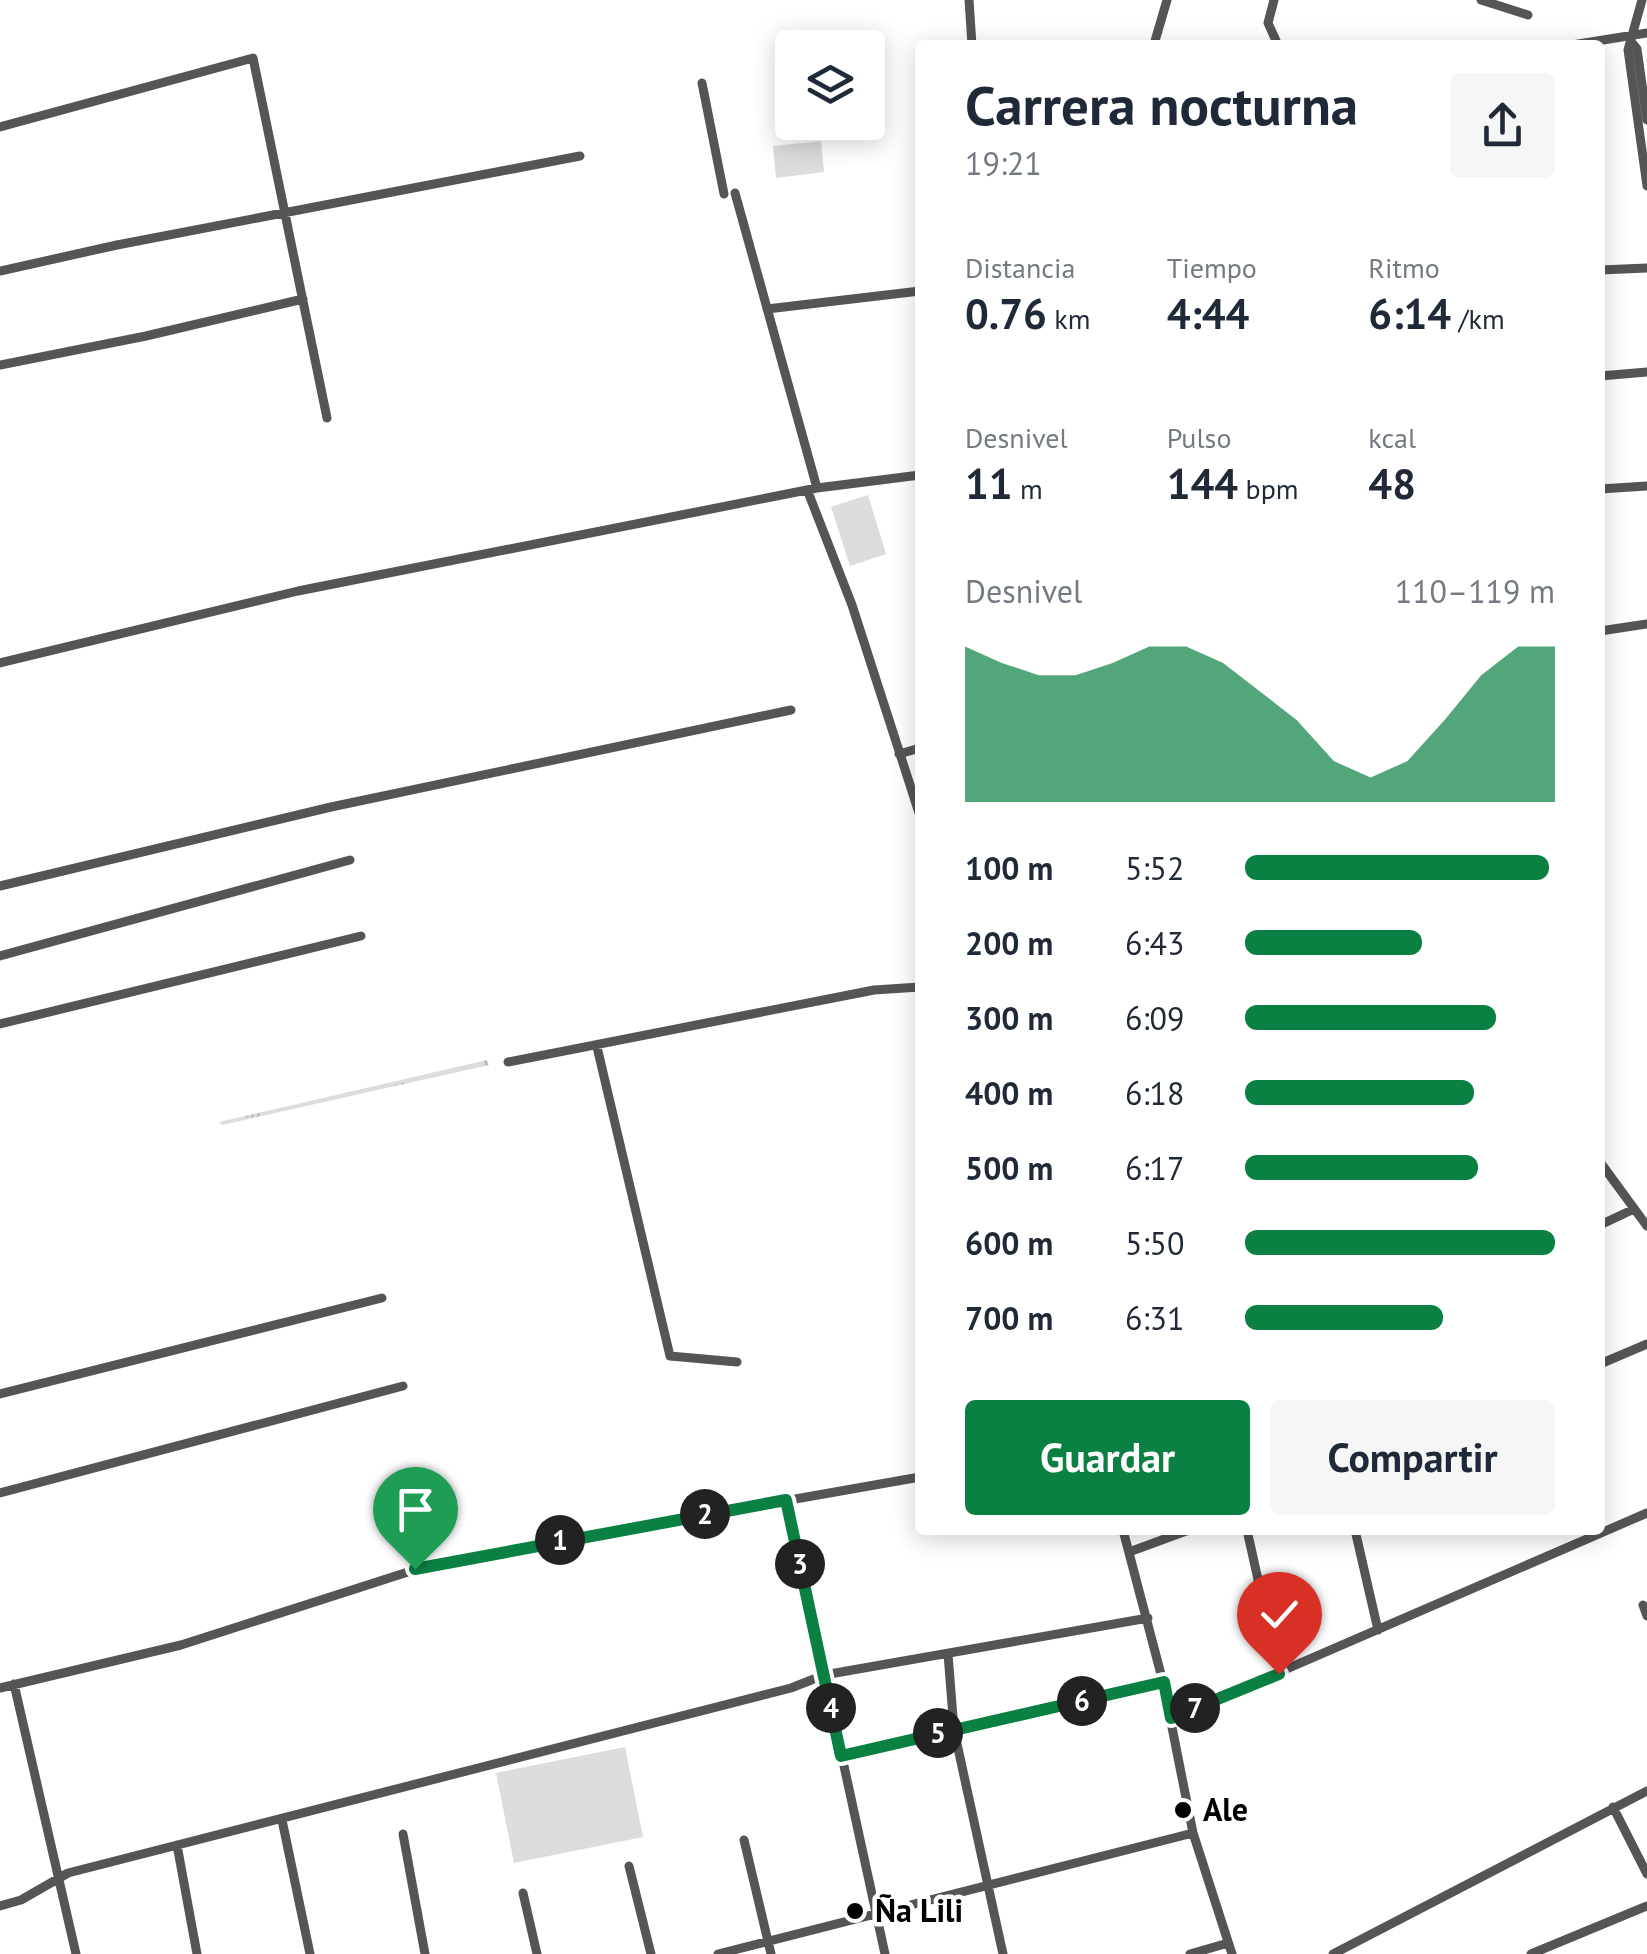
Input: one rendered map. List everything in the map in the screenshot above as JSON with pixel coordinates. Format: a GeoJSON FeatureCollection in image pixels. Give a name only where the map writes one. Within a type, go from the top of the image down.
{"type":"FeatureCollection","features":[{"type":"Feature","properties":{"kind":"street"},"geometry":{"type":"LineString","coordinates":[[969,0],[972,40]]}},
{"type":"Feature","properties":{"kind":"street"},"geometry":{"type":"LineString","coordinates":[[1155,40],[1167,0]]}},
{"type":"Feature","properties":{"kind":"street"},"geometry":{"type":"LineString","coordinates":[[1274,0],[1268,23],[1276,40]]}},
{"type":"Feature","properties":{"kind":"street"},"geometry":{"type":"LineString","coordinates":[[1481,0],[1528,15]]}},
{"type":"Feature","properties":{"kind":"street"},"geometry":{"type":"LineString","coordinates":[[1642,0],[1637,49],[1647,120]]}},
{"type":"Feature","properties":{"kind":"street"},"geometry":{"type":"LineString","coordinates":[[1605,40],[1638,36]]}},
{"type":"Feature","properties":{"kind":"street"},"geometry":{"type":"LineString","coordinates":[[1638,36],[1628,50],[1647,186]]}},
{"type":"Feature","properties":{"kind":"street"},"geometry":{"type":"LineString","coordinates":[[0,128],[253,58],[328,418]]}},
{"type":"Feature","properties":{"kind":"street"},"geometry":{"type":"LineString","coordinates":[[702,83],[729,193],[767,310],[812,490],[915,801]]}},
{"type":"Feature","properties":{"kind":"street"},"geometry":{"type":"LineString","coordinates":[[0,271],[580,156]]}},
{"type":"Feature","properties":{"kind":"street"},"geometry":{"type":"LineString","coordinates":[[1605,270],[1647,268]]}},
{"type":"Feature","properties":{"kind":"street"},"geometry":{"type":"LineString","coordinates":[[767,310],[915,292]]}},
{"type":"Feature","properties":{"kind":"street"},"geometry":{"type":"LineString","coordinates":[[0,365],[303,299]]}},
{"type":"Feature","properties":{"kind":"street"},"geometry":{"type":"LineString","coordinates":[[1605,376],[1647,372]]}},
{"type":"Feature","properties":{"kind":"street"},"geometry":{"type":"LineString","coordinates":[[0,663],[266,598],[812,490],[915,476]]}},
{"type":"Feature","properties":{"kind":"street"},"geometry":{"type":"LineString","coordinates":[[1605,489],[1647,486]]}},
{"type":"Feature","properties":{"kind":"street"},"geometry":{"type":"LineString","coordinates":[[1605,630],[1647,624]]}},
{"type":"Feature","properties":{"kind":"street"},"geometry":{"type":"LineString","coordinates":[[0,886],[331,807],[792,710]]}},
{"type":"Feature","properties":{"kind":"street"},"geometry":{"type":"LineString","coordinates":[[899,754],[915,749]]}},
{"type":"Feature","properties":{"kind":"street"},"geometry":{"type":"LineString","coordinates":[[0,956],[350,860]]}},
{"type":"Feature","properties":{"kind":"street"},"geometry":{"type":"LineString","coordinates":[[0,1024],[361,936]]}},
{"type":"Feature","properties":{"kind":"street"},"geometry":{"type":"LineString","coordinates":[[508,1062],[874,990],[915,986]]}},
{"type":"Feature","properties":{"kind":"street"},"geometry":{"type":"LineString","coordinates":[[597,1047],[670,1356],[737,1362]]}},
{"type":"Feature","properties":{"kind":"street"},"geometry":{"type":"LineString","coordinates":[[1605,1169],[1647,1226]]}},
{"type":"Feature","properties":{"kind":"street"},"geometry":{"type":"LineString","coordinates":[[1605,1223],[1634,1209]]}},
{"type":"Feature","properties":{"kind":"street"},"geometry":{"type":"LineString","coordinates":[[0,1394],[382,1298]]}},
{"type":"Feature","properties":{"kind":"street"},"geometry":{"type":"LineString","coordinates":[[1605,1362],[1647,1344]]}},
{"type":"Feature","properties":{"kind":"street"},"geometry":{"type":"LineString","coordinates":[[0,1493],[403,1386]]}},
{"type":"Feature","properties":{"kind":"street"},"geometry":{"type":"LineString","coordinates":[[0,1688],[181,1645],[438,1562],[915,1477]]}},
{"type":"Feature","properties":{"kind":"street"},"geometry":{"type":"LineString","coordinates":[[786,1500],[885,1954]]}},
{"type":"Feature","properties":{"kind":"street"},"geometry":{"type":"LineString","coordinates":[[1605,1531],[1647,1513]]}},
{"type":"Feature","properties":{"kind":"street"},"geometry":{"type":"LineString","coordinates":[[1124,1535],[1164,1682],[1192,1833],[1232,1954]]}},
{"type":"Feature","properties":{"kind":"street"},"geometry":{"type":"LineString","coordinates":[[1129,1552],[1175,1535]]}},
{"type":"Feature","properties":{"kind":"street"},"geometry":{"type":"LineString","coordinates":[[1247,1535],[1279,1674]]}},
{"type":"Feature","properties":{"kind":"street"},"geometry":{"type":"LineString","coordinates":[[1356,1535],[1378,1630]]}},
{"type":"Feature","properties":{"kind":"street"},"geometry":{"type":"LineString","coordinates":[[1171,1718],[1596,1535]]}},
{"type":"Feature","properties":{"kind":"street"},"geometry":{"type":"LineString","coordinates":[[1643,1605],[1647,1616]]}},
{"type":"Feature","properties":{"kind":"street"},"geometry":{"type":"LineString","coordinates":[[0,1906],[22,1900],[58,1876],[772,1693],[824,1674],[1148,1618]]}},
{"type":"Feature","properties":{"kind":"street"},"geometry":{"type":"LineString","coordinates":[[948,1654],[954,1730],[1003,1954]]}},
{"type":"Feature","properties":{"kind":"street"},"geometry":{"type":"LineString","coordinates":[[841,1756],[1164,1682]]}},
{"type":"Feature","properties":{"kind":"street"},"geometry":{"type":"LineString","coordinates":[[14,1684],[76,1954]]}},
{"type":"Feature","properties":{"kind":"street"},"geometry":{"type":"LineString","coordinates":[[1333,1954],[1647,1790]]}},
{"type":"Feature","properties":{"kind":"street"},"geometry":{"type":"LineString","coordinates":[[1613,1807],[1647,1874]]}},
{"type":"Feature","properties":{"kind":"street"},"geometry":{"type":"LineString","coordinates":[[282,1820],[310,1954]]}},
{"type":"Feature","properties":{"kind":"street"},"geometry":{"type":"LineString","coordinates":[[718,1954],[1192,1833]]}},
{"type":"Feature","properties":{"kind":"street"},"geometry":{"type":"LineString","coordinates":[[403,1834],[425,1954]]}},
{"type":"Feature","properties":{"kind":"street"},"geometry":{"type":"LineString","coordinates":[[744,1840],[770,1954]]}},
{"type":"Feature","properties":{"kind":"street"},"geometry":{"type":"LineString","coordinates":[[177,1845],[197,1954]]}},
{"type":"Feature","properties":{"kind":"street"},"geometry":{"type":"LineString","coordinates":[[629,1866],[651,1954]]}},
{"type":"Feature","properties":{"kind":"street"},"geometry":{"type":"LineString","coordinates":[[523,1893],[537,1954]]}},
{"type":"Feature","properties":{"kind":"street"},"geometry":{"type":"LineString","coordinates":[[1530,1954],[1647,1906]]}},
{"type":"Feature","properties":{"kind":"street"},"geometry":{"type":"LineString","coordinates":[[1190,1954],[1228,1943]]}},
{"type":"Feature","properties":{"kind":"green space"},"geometry":{"type":"Polygon","coordinates":[[[821,141],[824,172],[776,178],[773,146],[821,141]]]}},
{"type":"Feature","properties":{"kind":"green space"},"geometry":{"type":"Polygon","coordinates":[[[868,495],[886,554],[850,566],[831,507],[868,495]]]}},
{"type":"Feature","properties":{"kind":"green space"},"geometry":{"type":"Polygon","coordinates":[[[487,1060],[489,1065],[222,1125],[219,1122],[487,1060]]]}},
{"type":"Feature","properties":{"kind":"green space"},"geometry":{"type":"Polygon","coordinates":[[[625,1747],[643,1837],[514,1863],[496,1773],[625,1747]]]}},
{"type":"Feature","properties":{"kind":"place","name":"Ale"},"geometry":{"type":"Point","coordinates":[1183,1810]}},
{"type":"Feature","properties":{"kind":"place","name":"Ña Lili"},"geometry":{"type":"Point","coordinates":[855,1911]}},
{"type":"Feature","properties":{"kind":"route"},"geometry":{"type":"LineString","coordinates":[[415,1569],[786,1500],[841,1756],[1164,1682],[1171,1718],[1279,1674]]}}]}
